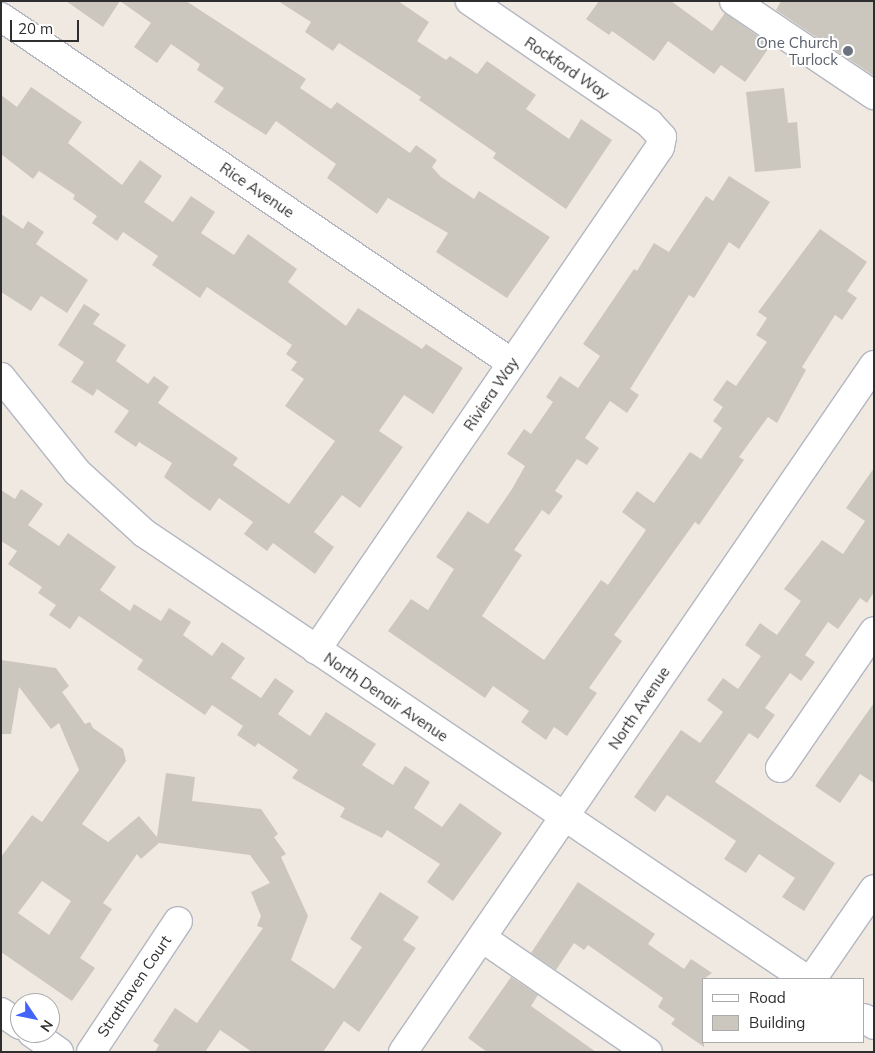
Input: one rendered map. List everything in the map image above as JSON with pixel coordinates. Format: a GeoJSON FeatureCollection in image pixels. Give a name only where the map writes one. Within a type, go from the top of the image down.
{"type":"FeatureCollection","features":[{"type":"Feature","properties":{"kind":"street","name":"Rockford Way"},"geometry":{"type":"LineString","coordinates":[[470,1],[649,123],[662,137]]}},
{"type":"Feature","properties":{"kind":"street"},"geometry":{"type":"LineString","coordinates":[[734,1],[874,95]]}},
{"type":"Feature","properties":{"kind":"street","name":"Rice Avenue"},"geometry":{"type":"LineString","coordinates":[[1,17],[512,363]]}},
{"type":"Feature","properties":{"kind":"street","name":"Riviera Way"},"geometry":{"type":"LineString","coordinates":[[316,650],[656,156],[662,137]]}},
{"type":"Feature","properties":{"kind":"street","name":"North Avenue"},"geometry":{"type":"LineString","coordinates":[[403,1052],[874,365]]}},
{"type":"Feature","properties":{"kind":"street","name":"North Denair Avenue"},"geometry":{"type":"LineString","coordinates":[[1,377],[58,451],[121,514],[316,650],[805,978]]}},
{"type":"Feature","properties":{"kind":"street"},"geometry":{"type":"LineString","coordinates":[[780,768],[874,631]]}},
{"type":"Feature","properties":{"kind":"street"},"geometry":{"type":"LineString","coordinates":[[813,978],[874,889]]}},
{"type":"Feature","properties":{"kind":"street","name":"Strathaven Court"},"geometry":{"type":"LineString","coordinates":[[91,1052],[178,921]]}},
{"type":"Feature","properties":{"kind":"street"},"geometry":{"type":"LineString","coordinates":[[482,938],[648,1052]]}},
{"type":"Feature","properties":{"kind":"street"},"geometry":{"type":"LineString","coordinates":[[47,1043],[60,1052]]}},
{"type":"Feature","properties":{"kind":"building"},"geometry":{"type":"Polygon","coordinates":[[[66,1],[120,1],[103,27],[66,1]]]}},
{"type":"Feature","properties":{"kind":"building"},"geometry":{"type":"Polygon","coordinates":[[[120,1],[186,1],[306,79],[300,88],[331,109],[337,102],[410,153],[416,145],[437,160],[432,167],[441,177],[474,199],[479,191],[550,237],[507,298],[436,252],[448,233],[388,198],[377,214],[327,178],[336,164],[276,121],[266,135],[214,102],[224,88],[197,70],[200,64],[171,44],[157,63],[134,47],[151,23],[120,1]]]}},
{"type":"Feature","properties":{"kind":"building"},"geometry":{"type":"Polygon","coordinates":[[[278,1],[398,1],[429,22],[417,41],[446,60],[450,56],[477,74],[487,61],[536,95],[526,109],[569,139],[581,119],[612,140],[566,209],[493,158],[496,153],[419,100],[421,97],[339,43],[333,51],[305,32],[311,22],[278,1]]]}},
{"type":"Feature","properties":{"kind":"building"},"geometry":{"type":"Polygon","coordinates":[[[599,1],[671,1],[712,31],[725,13],[771,45],[745,82],[721,65],[714,74],[668,41],[654,61],[612,31],[609,35],[586,19],[599,1]]]}},
{"type":"Feature","properties":{"kind":"building","name":"One Church Turlock"},"geometry":{"type":"Polygon","coordinates":[[[781,1],[874,1],[874,76],[776,10],[781,1]]]}},
{"type":"Feature","properties":{"kind":"building"},"geometry":{"type":"Polygon","coordinates":[[[31,87],[82,122],[68,143],[122,185],[140,160],[162,176],[144,202],[173,222],[191,196],[215,212],[201,233],[234,255],[248,234],[297,269],[288,282],[346,326],[358,308],[422,349],[426,344],[463,368],[433,414],[404,395],[379,431],[403,447],[360,508],[342,495],[314,532],[334,547],[315,574],[273,543],[267,551],[244,534],[253,522],[219,498],[210,511],[164,477],[172,463],[139,442],[136,447],[114,432],[129,411],[97,389],[93,396],[71,382],[84,362],[58,345],[84,304],[100,314],[93,324],[126,345],[116,361],[148,384],[154,376],[169,387],[158,403],[238,458],[233,465],[289,504],[335,441],[285,406],[304,379],[291,370],[297,362],[286,354],[292,345],[207,287],[200,298],[152,265],[158,256],[123,232],[117,241],[92,223],[97,216],[73,199],[75,195],[39,171],[33,179],[1,154],[1,95],[17,107],[31,87]]]}},
{"type":"Feature","properties":{"kind":"building"},"geometry":{"type":"Polygon","coordinates":[[[784,88],[788,123],[797,122],[801,168],[755,172],[746,92],[784,88]]]}},
{"type":"Feature","properties":{"kind":"building"},"geometry":{"type":"Polygon","coordinates":[[[729,176],[770,202],[739,249],[729,242],[694,298],[689,295],[630,389],[639,395],[627,413],[610,401],[585,438],[599,448],[587,465],[577,459],[555,491],[563,496],[549,515],[542,510],[514,550],[522,555],[482,616],[544,660],[601,580],[608,585],[646,530],[622,512],[637,491],[654,503],[690,452],[701,459],[722,428],[713,421],[723,407],[713,400],[727,380],[736,386],[767,342],[756,335],[767,318],[758,312],[820,229],[867,262],[847,291],[857,298],[842,320],[835,315],[802,367],[806,370],[777,423],[768,417],[739,457],[744,460],[699,525],[695,522],[614,635],[622,641],[589,688],[597,693],[567,736],[554,727],[546,740],[521,722],[529,711],[493,686],[485,698],[388,631],[411,599],[428,610],[454,569],[436,557],[468,511],[488,524],[512,489],[525,466],[507,454],[524,429],[531,434],[553,402],[546,397],[560,376],[578,388],[600,356],[583,344],[634,269],[637,271],[654,243],[669,252],[706,196],[713,201],[729,176]]]}},
{"type":"Feature","properties":{"kind":"building"},"geometry":{"type":"Polygon","coordinates":[[[1,214],[23,229],[28,221],[44,232],[36,244],[88,280],[67,313],[41,296],[31,311],[1,292],[1,214]]]}},
{"type":"Feature","properties":{"kind":"building"},"geometry":{"type":"Polygon","coordinates":[[[874,468],[874,592],[867,603],[860,598],[838,629],[828,622],[805,655],[815,662],[801,681],[790,673],[765,708],[775,715],[758,739],[749,733],[715,782],[835,863],[804,911],[782,897],[795,878],[759,854],[746,873],[724,859],[736,841],[667,795],[655,812],[634,797],[681,730],[700,743],[723,712],[707,700],[723,678],[738,689],[761,656],[745,645],[760,623],[777,635],[801,601],[784,589],[822,540],[843,554],[865,521],[846,508],[874,468]]]}},
{"type":"Feature","properties":{"kind":"building"},"geometry":{"type":"Polygon","coordinates":[[[21,489],[43,504],[28,525],[59,546],[68,533],[116,567],[100,590],[130,611],[134,604],[161,621],[169,608],[191,622],[183,635],[212,656],[222,642],[245,658],[231,678],[261,698],[275,678],[294,691],[278,714],[310,736],[326,712],[376,744],[362,765],[393,785],[405,766],[430,782],[414,808],[442,827],[460,803],[502,833],[453,901],[427,882],[440,864],[387,830],[382,838],[340,817],[345,808],[292,778],[298,770],[258,743],[255,747],[237,735],[243,726],[212,705],[205,715],[137,669],[143,660],[79,616],[70,629],[49,615],[56,605],[38,593],[42,587],[8,564],[17,551],[1,541],[1,490],[15,499],[21,489]]]}},
{"type":"Feature","properties":{"kind":"building"},"geometry":{"type":"Polygon","coordinates":[[[1,660],[56,668],[69,686],[62,692],[85,724],[90,722],[93,728],[123,749],[126,761],[82,824],[108,842],[139,816],[157,837],[166,773],[195,777],[192,801],[261,809],[278,834],[274,837],[286,854],[281,857],[308,916],[291,960],[334,989],[362,947],[350,939],[380,892],[419,917],[403,940],[416,948],[359,1032],[344,1021],[323,1052],[252,1052],[220,1030],[205,1052],[155,1052],[159,1045],[153,1041],[175,1008],[197,1023],[263,928],[257,926],[261,916],[251,892],[270,883],[250,855],[159,843],[141,859],[137,854],[103,903],[112,909],[80,958],[95,968],[72,1001],[1,952],[1,857],[32,815],[42,822],[79,770],[59,723],[51,729],[19,687],[11,734],[1,734],[1,660]],[[42,881],[18,913],[49,935],[71,901],[42,881]]]}},
{"type":"Feature","properties":{"kind":"building"},"geometry":{"type":"Polygon","coordinates":[[[874,703],[874,783],[860,774],[840,803],[815,786],[874,703]]]}},
{"type":"Feature","properties":{"kind":"building"},"geometry":{"type":"Polygon","coordinates":[[[578,882],[655,934],[648,944],[684,969],[691,959],[712,973],[702,978],[702,1043],[704,1043],[704,1047],[671,1024],[675,1019],[658,1007],[663,998],[588,945],[584,950],[574,943],[556,970],[531,953],[578,882]]]}},
{"type":"Feature","properties":{"kind":"building"},"geometry":{"type":"Polygon","coordinates":[[[511,977],[538,995],[531,1006],[596,1052],[487,1052],[468,1038],[511,977]]]}},
{"type":"Feature","properties":{"kind":"place","name":"One Church Turlock"},"geometry":{"type":"Point","coordinates":[848,51]}}]}
